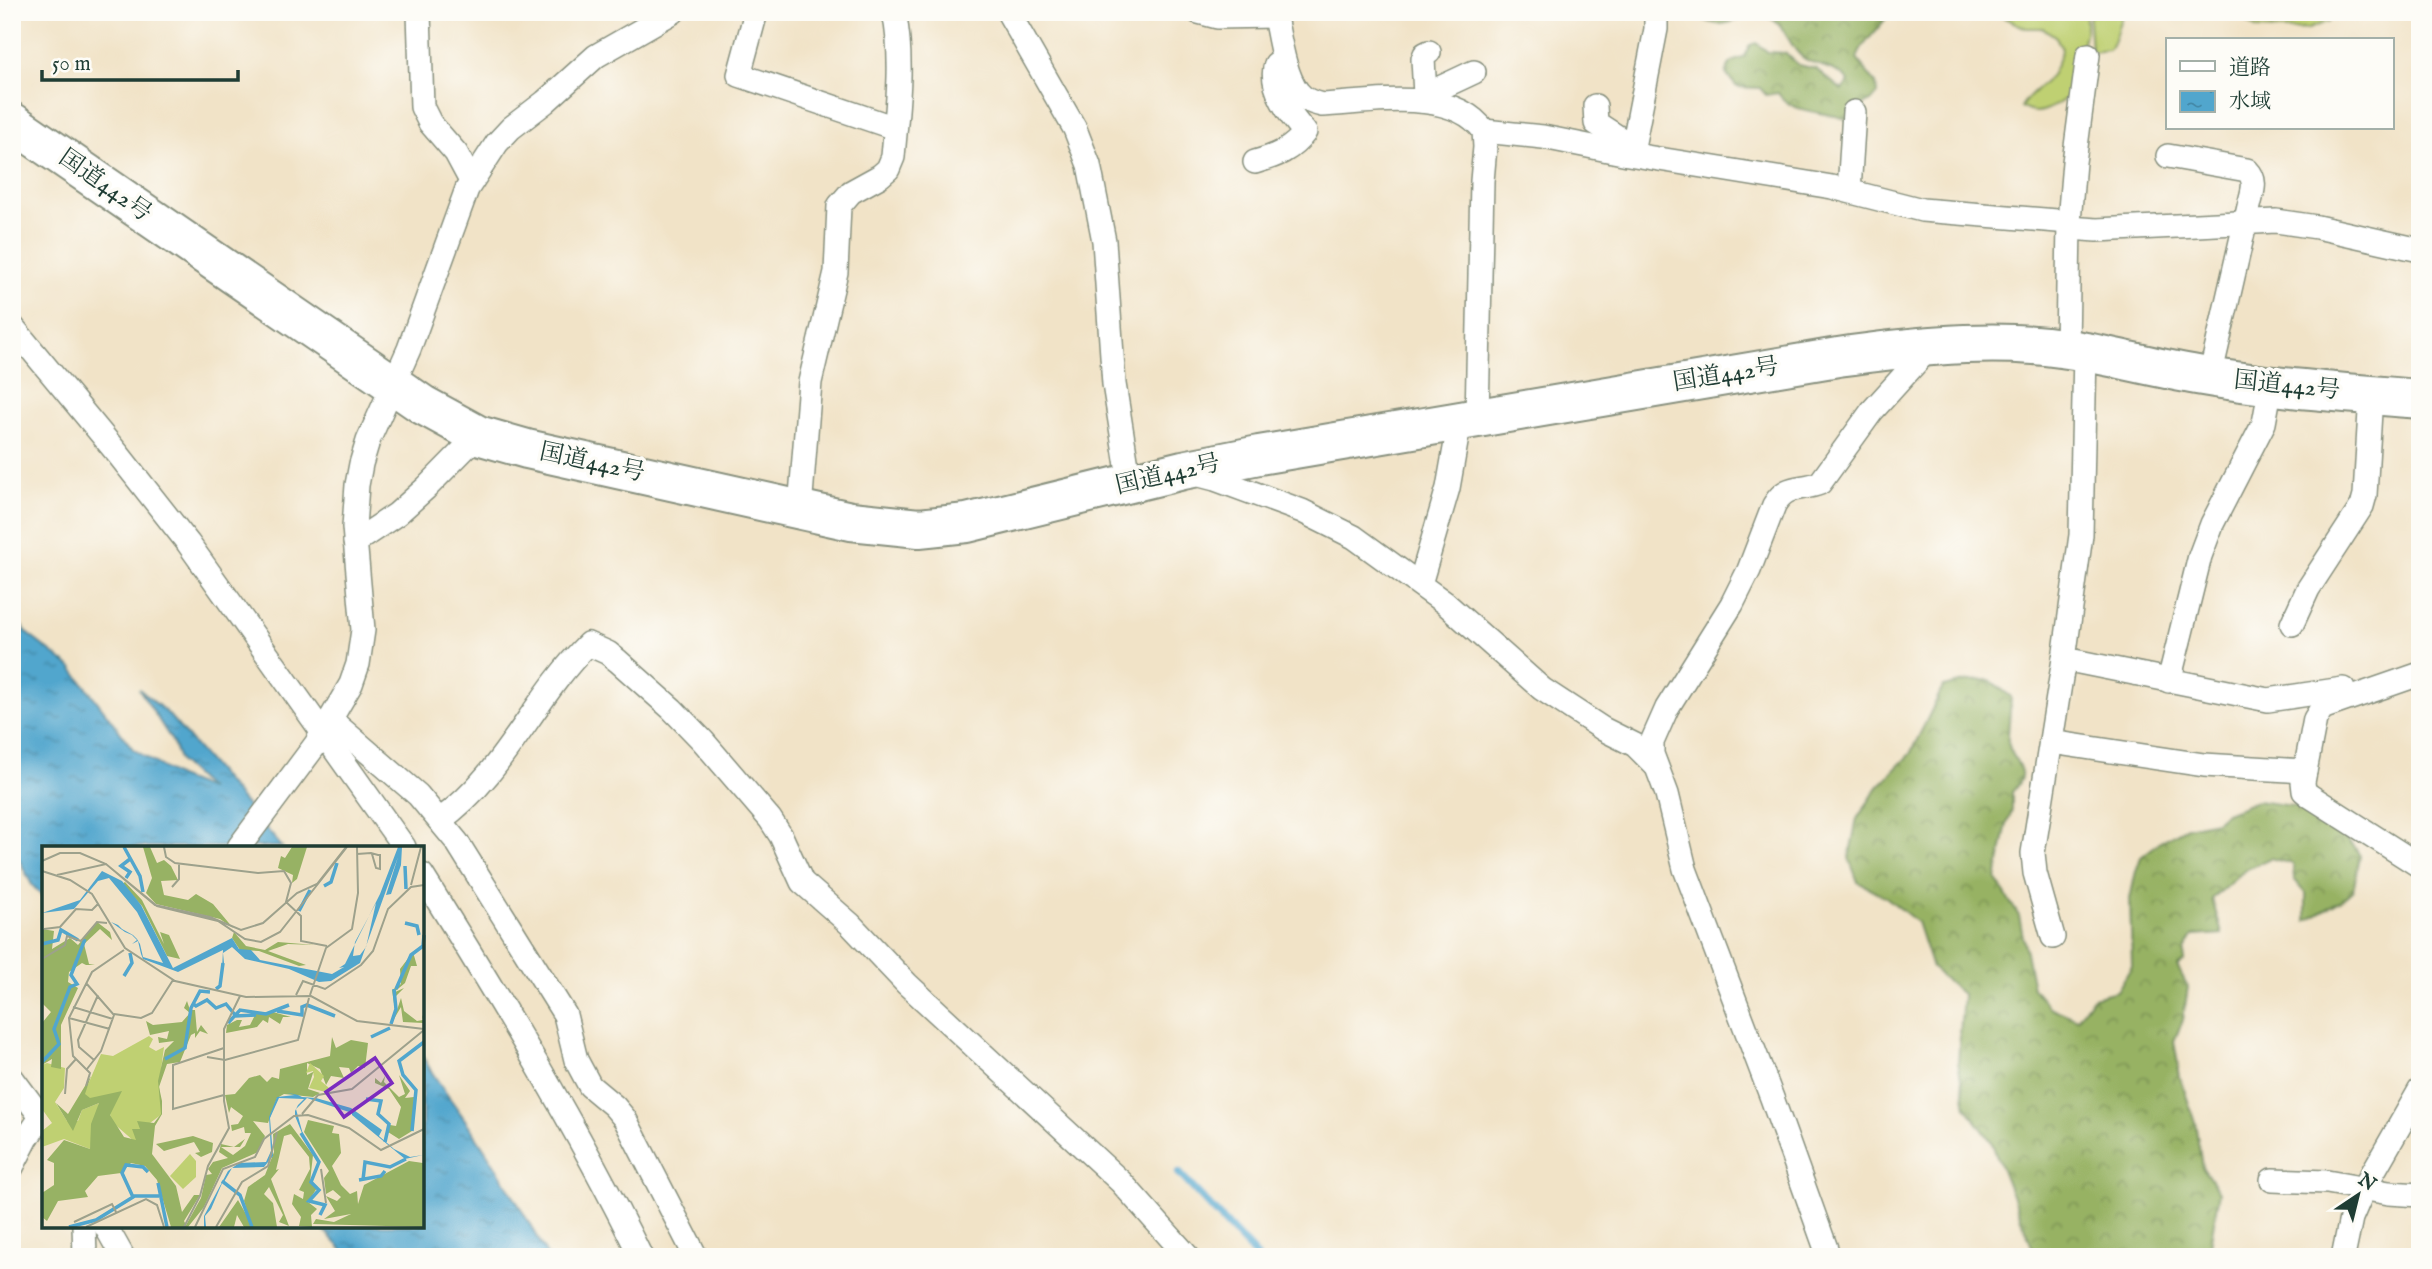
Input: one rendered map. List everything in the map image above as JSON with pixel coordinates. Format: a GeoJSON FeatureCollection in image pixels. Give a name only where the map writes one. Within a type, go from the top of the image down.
{"type":"FeatureCollection","features":[{"type":"Feature","properties":{"kind":"highway","name":"国道442号"},"geometry":{"type":"LineString","coordinates":[[12,122],[393,385],[478,435],[527,449],[851,521],[919,528],[967,523],[1183,470],[1344,439],[1838,357],[1930,347],[2008,344],[2076,351],[2210,377],[2420,399]]}},
{"type":"Feature","properties":{"kind":"street"},"geometry":{"type":"LineString","coordinates":[[419,12],[422,107],[430,123],[456,153],[471,181]]}},
{"type":"Feature","properties":{"kind":"street"},"geometry":{"type":"LineString","coordinates":[[240,846],[323,732],[351,684],[361,648],[363,610],[355,542],[355,508],[361,464],[471,181],[503,135],[545,103],[588,63],[673,12]]}},
{"type":"Feature","properties":{"kind":"street"},"geometry":{"type":"LineString","coordinates":[[756,12],[740,75],[895,128]]}},
{"type":"Feature","properties":{"kind":"street"},"geometry":{"type":"LineString","coordinates":[[800,509],[810,382],[836,272],[839,206],[845,196],[888,169],[893,157],[900,64],[894,12]]}},
{"type":"Feature","properties":{"kind":"street"},"geometry":{"type":"LineString","coordinates":[[1008,12],[1075,129],[1089,165],[1104,241],[1114,384],[1130,484]]}},
{"type":"Feature","properties":{"kind":"street"},"geometry":{"type":"LineString","coordinates":[[1198,12],[1217,17],[1275,14],[1296,90],[1305,98],[1322,105],[1424,98],[1451,107],[1484,131],[1636,151],[1849,191],[1938,213],[2097,230],[2292,222],[2420,250]]}},
{"type":"Feature","properties":{"kind":"street"},"geometry":{"type":"LineString","coordinates":[[1636,151],[1656,29],[1656,12]]}},
{"type":"Feature","properties":{"kind":"street"},"geometry":{"type":"LineString","coordinates":[[1424,98],[1423,59],[1425,54],[1430,52]]}},
{"type":"Feature","properties":{"kind":"street"},"geometry":{"type":"LineString","coordinates":[[1255,162],[1285,151],[1305,132],[1286,109],[1274,74],[1279,58],[1284,53]]}},
{"type":"Feature","properties":{"kind":"street"},"geometry":{"type":"LineString","coordinates":[[2053,937],[2035,873],[2033,853],[2081,536],[2076,351],[2069,225],[2088,55]]}},
{"type":"Feature","properties":{"kind":"street"},"geometry":{"type":"LineString","coordinates":[[1424,98],[1474,72]]}},
{"type":"Feature","properties":{"kind":"street"},"geometry":{"type":"LineString","coordinates":[[1595,106],[1596,122],[1636,151]]}},
{"type":"Feature","properties":{"kind":"street"},"geometry":{"type":"LineString","coordinates":[[1849,191],[1854,112]]}},
{"type":"Feature","properties":{"kind":"street"},"geometry":{"type":"LineString","coordinates":[[1420,584],[1469,419],[1484,131]]}},
{"type":"Feature","properties":{"kind":"street"},"geometry":{"type":"LineString","coordinates":[[2168,156],[2247,170],[2253,176],[2254,183],[2210,377]]}},
{"type":"Feature","properties":{"kind":"street"},"geometry":{"type":"LineString","coordinates":[[12,326],[188,542],[403,846]]}},
{"type":"Feature","properties":{"kind":"street"},"geometry":{"type":"LineString","coordinates":[[1829,1257],[1685,869],[1667,794],[1652,754],[1655,733],[1677,690],[1732,604],[1777,499],[1791,489],[1820,483],[1877,404],[1930,347]]}},
{"type":"Feature","properties":{"kind":"street"},"geometry":{"type":"LineString","coordinates":[[2169,681],[2205,541],[2264,423],[2271,385]]}},
{"type":"Feature","properties":{"kind":"street"},"geometry":{"type":"LineString","coordinates":[[2292,624],[2308,589],[2362,506],[2365,495],[2371,395]]}},
{"type":"Feature","properties":{"kind":"street"},"geometry":{"type":"LineString","coordinates":[[355,542],[397,514],[478,435]]}},
{"type":"Feature","properties":{"kind":"street"},"geometry":{"type":"LineString","coordinates":[[1183,470],[1215,479],[1326,522],[1354,537],[1420,584],[1542,689],[1585,718],[1635,745],[1655,765]]}},
{"type":"Feature","properties":{"kind":"street"},"geometry":{"type":"LineString","coordinates":[[440,820],[466,800],[484,779],[556,679],[588,644],[608,653],[680,717],[758,803],[781,836],[803,882],[850,924],[916,992],[1111,1172],[1188,1257]]}},
{"type":"Feature","properties":{"kind":"street"},"geometry":{"type":"LineString","coordinates":[[2064,659],[2268,700],[2351,688],[2362,693]]}},
{"type":"Feature","properties":{"kind":"street"},"geometry":{"type":"LineString","coordinates":[[2420,674],[2330,703],[2317,713],[2303,782],[2304,791],[2310,796],[2420,866]]}},
{"type":"Feature","properties":{"kind":"street"},"geometry":{"type":"LineString","coordinates":[[323,732],[418,795],[440,820],[471,864],[561,1007],[569,1022],[579,1065],[594,1090],[625,1119],[696,1257]]}},
{"type":"Feature","properties":{"kind":"street"},"geometry":{"type":"LineString","coordinates":[[2051,742],[2203,765],[2305,771]]}},
{"type":"Feature","properties":{"kind":"street"},"geometry":{"type":"LineString","coordinates":[[424,878],[508,1012],[581,1139],[641,1257]]}},
{"type":"Feature","properties":{"kind":"street"},"geometry":{"type":"LineString","coordinates":[[12,1078],[42,1116]]}},
{"type":"Feature","properties":{"kind":"street"},"geometry":{"type":"LineString","coordinates":[[2343,1257],[2351,1218],[2364,1188],[2420,1090]]}},
{"type":"Feature","properties":{"kind":"street"},"geometry":{"type":"LineString","coordinates":[[12,1097],[42,1116]]}},
{"type":"Feature","properties":{"kind":"street"},"geometry":{"type":"LineString","coordinates":[[12,1167],[42,1119]]}},
{"type":"Feature","properties":{"kind":"street"},"geometry":{"type":"LineString","coordinates":[[2272,1180],[2327,1182],[2389,1193],[2420,1195]]}},
{"type":"Feature","properties":{"kind":"street"},"geometry":{"type":"LineString","coordinates":[[84,1227],[85,1257]]}},
{"type":"Feature","properties":{"kind":"street"},"geometry":{"type":"LineString","coordinates":[[106,1227],[122,1257]]}},
{"type":"Feature","properties":{"kind":"green space"},"geometry":{"type":"Polygon","coordinates":[[[1685,12],[1890,12],[1857,59],[1876,84],[1877,94],[1871,101],[1860,106],[1849,120],[1801,109],[1784,100],[1778,93],[1766,95],[1760,88],[1737,87],[1726,74],[1728,67],[1743,58],[1750,45],[1756,43],[1768,52],[1785,53],[1799,65],[1816,69],[1842,90],[1849,82],[1840,74],[1802,56],[1782,28],[1765,16],[1752,16],[1719,24],[1685,12]]]}},
{"type":"Feature","properties":{"kind":"green space"},"geometry":{"type":"Polygon","coordinates":[[[1992,12],[2086,12],[2086,30],[2068,97],[2039,112],[2021,107],[2051,75],[2062,49],[2056,37],[2043,28],[2026,28],[1992,12]]]}},
{"type":"Feature","properties":{"kind":"green space"},"geometry":{"type":"Polygon","coordinates":[[[2091,12],[2124,12],[2109,50],[2091,52],[2091,12]]]}},
{"type":"Feature","properties":{"kind":"green space"},"geometry":{"type":"Polygon","coordinates":[[[2232,12],[2339,12],[2329,21],[2308,29],[2285,30],[2257,29],[2232,12]]]}},
{"type":"Feature","properties":{"kind":"green space"},"geometry":{"type":"Polygon","coordinates":[[[1990,680],[2011,697],[2008,742],[2021,772],[2021,778],[2012,792],[2012,810],[1996,879],[2019,916],[2033,988],[2049,1007],[2077,1019],[2093,997],[2117,991],[2132,966],[2130,899],[2141,857],[2161,841],[2187,827],[2216,821],[2226,813],[2257,801],[2307,808],[2354,846],[2360,856],[2353,890],[2342,900],[2306,921],[2306,893],[2294,879],[2293,864],[2270,858],[2245,870],[2212,899],[2222,934],[2193,936],[2185,950],[2184,961],[2177,966],[2188,987],[2183,1020],[2174,1041],[2180,1077],[2195,1122],[2202,1167],[2219,1192],[2208,1257],[2036,1257],[1991,1141],[1966,1107],[1958,1062],[1963,995],[1932,968],[1917,922],[1886,897],[1858,882],[1849,858],[1857,819],[1878,787],[1910,754],[1943,687],[1969,681],[1990,680]]]}},
{"type":"Feature","properties":{"kind":"water"},"geometry":{"type":"Polygon","coordinates":[[[12,615],[29,635],[72,668],[133,749],[178,777],[209,789],[180,762],[172,741],[139,689],[167,713],[281,846],[42,846],[42,896],[32,885],[12,846],[12,615]]]}},
{"type":"Feature","properties":{"kind":"water"},"geometry":{"type":"Polygon","coordinates":[[[424,1058],[491,1158],[548,1257],[346,1257],[321,1227],[424,1227],[424,1058]]]}},
{"type":"Feature","properties":{"kind":"waterway"},"geometry":{"type":"LineString","coordinates":[[1179,1173],[1257,1257]]}}]}
